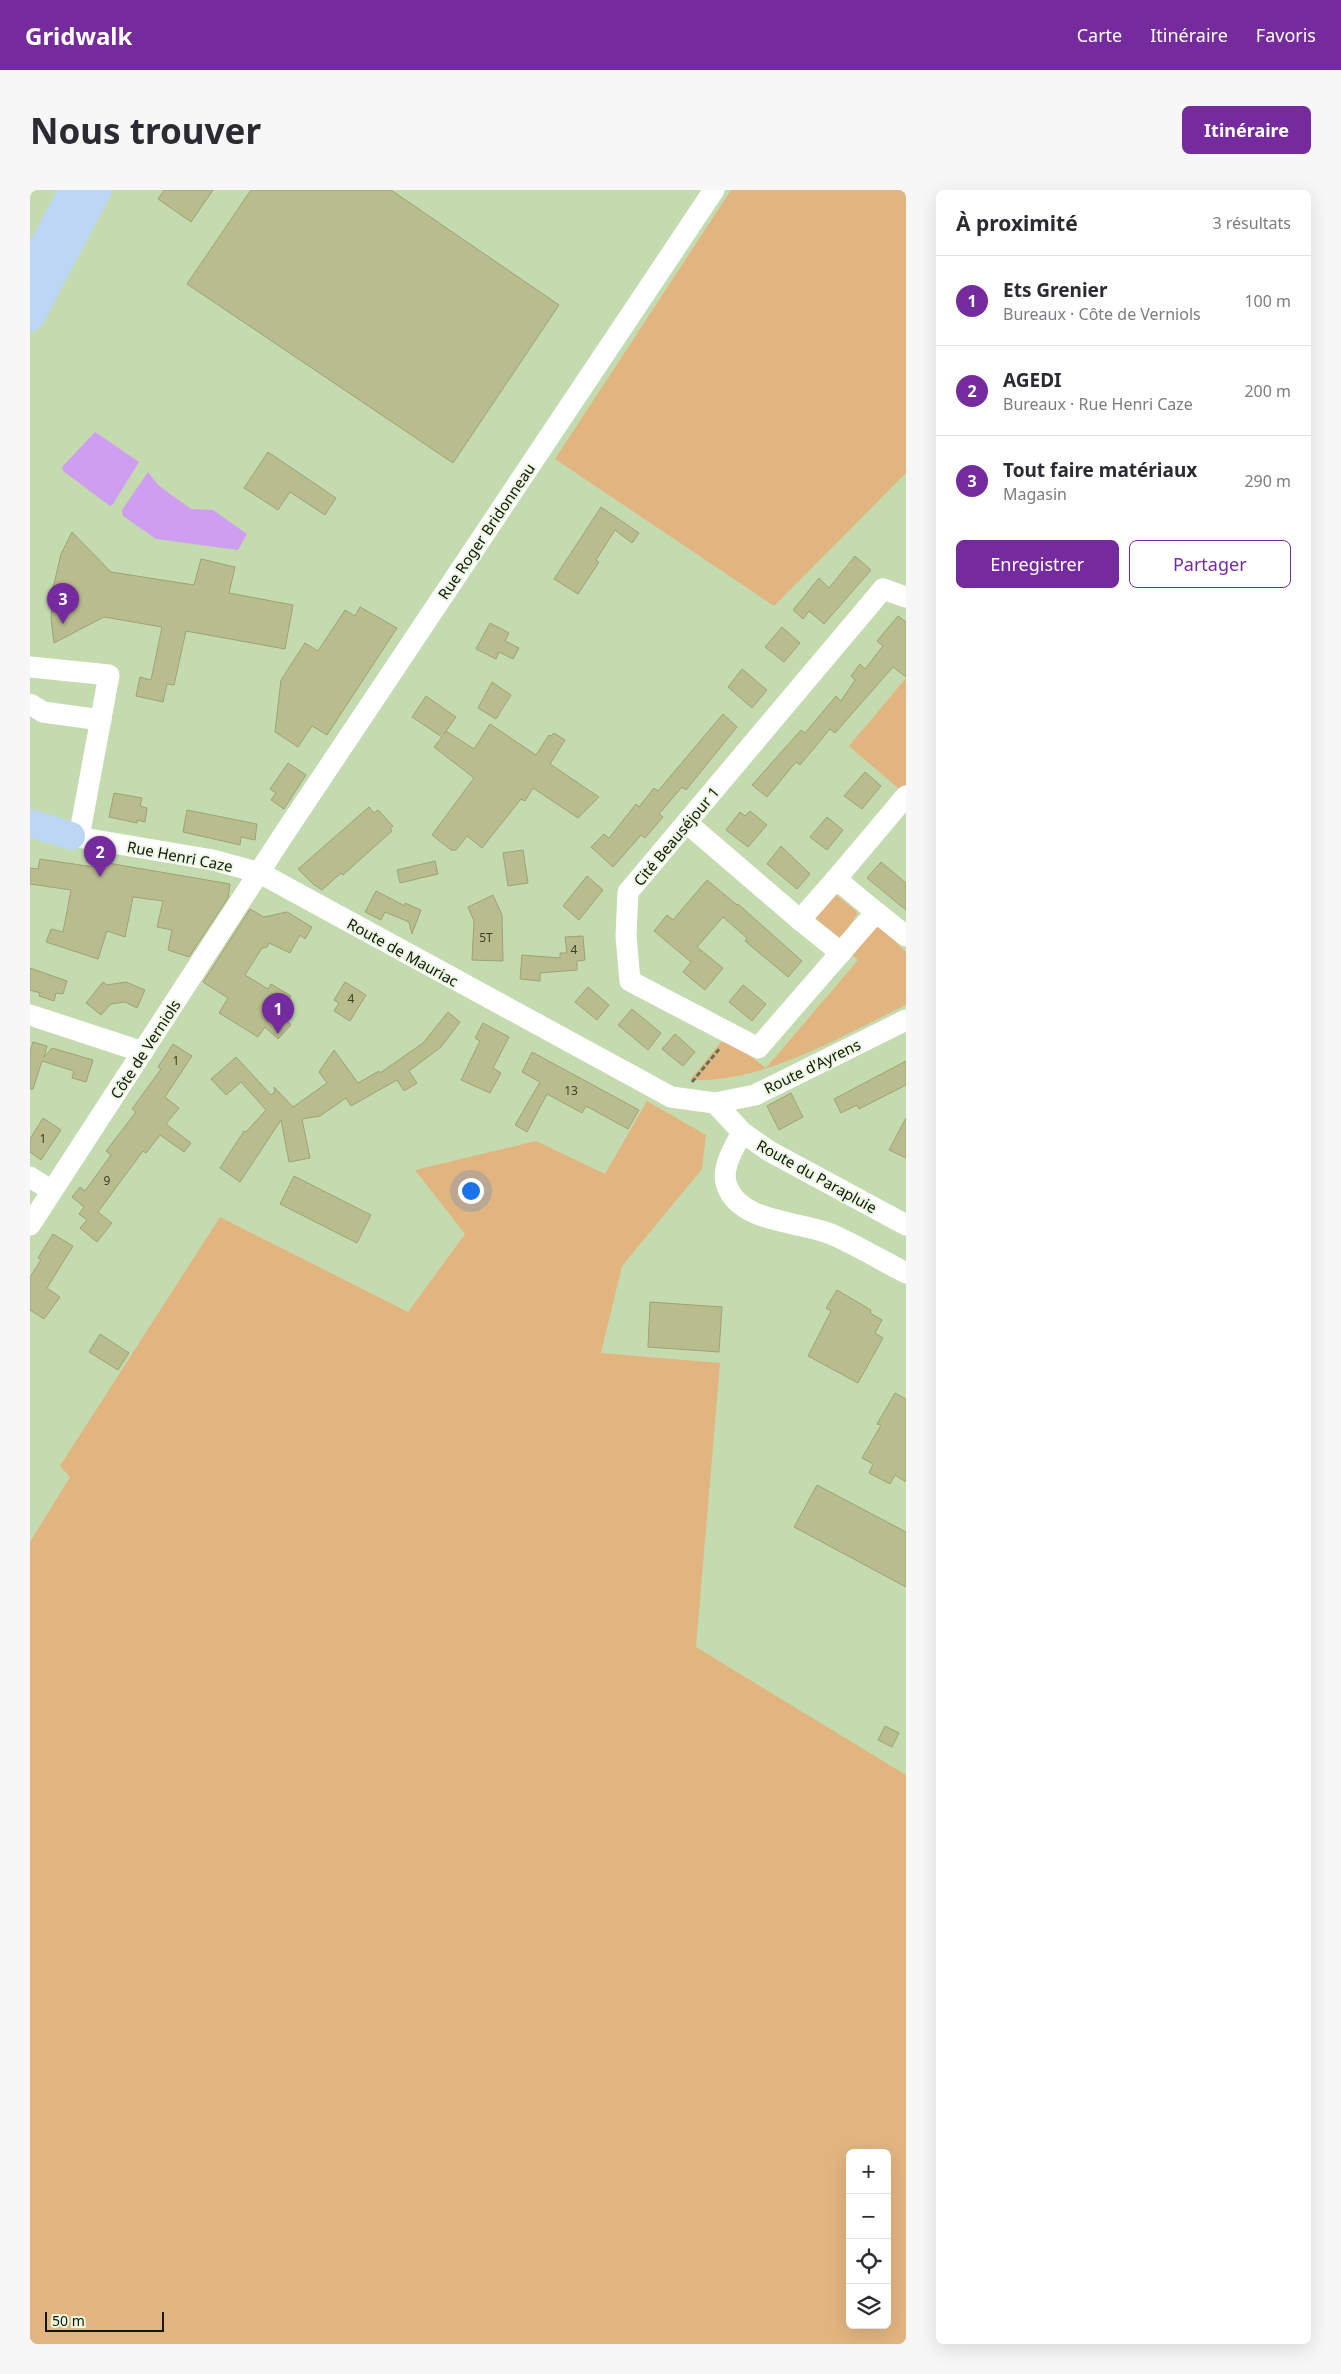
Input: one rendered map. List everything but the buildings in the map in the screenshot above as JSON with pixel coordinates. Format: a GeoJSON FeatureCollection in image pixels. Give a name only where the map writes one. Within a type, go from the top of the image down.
{"type":"FeatureCollection","features":[{"type":"Feature","properties":{"kind":"highway"},"geometry":{"type":"LineString","coordinates":[[30,271],[73,190]]}},
{"type":"Feature","properties":{"kind":"highway"},"geometry":{"type":"LineString","coordinates":[[30,318],[98,190]]}},
{"type":"Feature","properties":{"kind":"highway"},"geometry":{"type":"LineString","coordinates":[[30,823],[75,837]]}},
{"type":"Feature","properties":{"kind":"highway"},"geometry":{"type":"LineString","coordinates":[[30,831],[75,837]]}},
{"type":"Feature","properties":{"kind":"street","name":"Rue Roger Bridonneau"},"geometry":{"type":"LineString","coordinates":[[260,873],[714,190]]}},
{"type":"Feature","properties":{"kind":"street","name":"Cité Beauséjour 1"},"geometry":{"type":"LineString","coordinates":[[876,912],[758,1048],[630,981],[626,936],[628,892],[883,589],[906,597]]}},
{"type":"Feature","properties":{"kind":"street"},"geometry":{"type":"LineString","coordinates":[[30,667],[109,675],[75,837]]}},
{"type":"Feature","properties":{"kind":"street"},"geometry":{"type":"LineString","coordinates":[[30,704],[43,712],[101,720]]}},
{"type":"Feature","properties":{"kind":"street"},"geometry":{"type":"LineString","coordinates":[[800,920],[906,796]]}},
{"type":"Feature","properties":{"kind":"street"},"geometry":{"type":"LineString","coordinates":[[687,823],[841,953]]}},
{"type":"Feature","properties":{"kind":"street","name":"Rue Henri Caze"},"geometry":{"type":"LineString","coordinates":[[75,837],[213,860],[260,873]]}},
{"type":"Feature","properties":{"kind":"street","name":"Route de Mauriac"},"geometry":{"type":"LineString","coordinates":[[260,873],[671,1097],[680,1098]]}},
{"type":"Feature","properties":{"kind":"street","name":"Côte de Verniols"},"geometry":{"type":"LineString","coordinates":[[30,1225],[260,873]]}},
{"type":"Feature","properties":{"kind":"street"},"geometry":{"type":"LineString","coordinates":[[836,879],[906,936]]}},
{"type":"Feature","properties":{"kind":"street"},"geometry":{"type":"LineString","coordinates":[[30,1015],[143,1052]]}},
{"type":"Feature","properties":{"kind":"street","name":"Route d'Ayrens"},"geometry":{"type":"LineString","coordinates":[[715,1103],[755,1095],[906,1020]]}},
{"type":"Feature","properties":{"kind":"street"},"geometry":{"type":"LineString","coordinates":[[680,1098],[715,1103]]}},
{"type":"Feature","properties":{"kind":"street","name":"Route du Parapluie"},"geometry":{"type":"LineString","coordinates":[[715,1103],[742,1132],[769,1151],[906,1226]]}},
{"type":"Feature","properties":{"kind":"street"},"geometry":{"type":"LineString","coordinates":[[742,1132],[726,1169],[726,1185],[734,1198],[762,1217],[804,1224],[831,1234],[906,1273]]}},
{"type":"Feature","properties":{"kind":"street"},"geometry":{"type":"LineString","coordinates":[[30,1177],[52,1191]]}},
{"type":"Feature","properties":{"kind":"path"},"geometry":{"type":"LineString","coordinates":[[680,1098],[732,1035]]}},
{"type":"Feature","properties":{"kind":"shaded area"},"geometry":{"type":"Polygon","coordinates":[[[731,190],[906,190],[906,473],[774,606],[555,459],[731,190]]]}},
{"type":"Feature","properties":{"kind":"shaded area"},"geometry":{"type":"Polygon","coordinates":[[[95,432],[139,462],[110,506],[63,471],[62,467],[95,432]]]}},
{"type":"Feature","properties":{"kind":"shaded area"},"geometry":{"type":"Polygon","coordinates":[[[148,472],[158,485],[191,509],[213,510],[247,534],[238,550],[156,539],[123,516],[122,510],[148,472]]]}},
{"type":"Feature","properties":{"kind":"shaded area"},"geometry":{"type":"Polygon","coordinates":[[[906,678],[906,795],[849,746],[906,678]]]}},
{"type":"Feature","properties":{"kind":"shaded area"},"geometry":{"type":"Polygon","coordinates":[[[835,894],[856,911],[857,914],[844,934],[839,937],[815,918],[835,894]]]}},
{"type":"Feature","properties":{"kind":"shaded area"},"geometry":{"type":"Polygon","coordinates":[[[880,927],[906,952],[906,1005],[828,1044],[774,1066],[746,1074],[718,1079],[690,1080],[721,1042],[740,1048],[766,1068],[858,960],[849,952],[876,928],[880,927]]]}},
{"type":"Feature","properties":{"kind":"shaded area"},"geometry":{"type":"Polygon","coordinates":[[[647,1101],[706,1135],[702,1169],[622,1266],[601,1353],[720,1363],[696,1647],[906,1775],[906,2344],[30,2344],[30,1542],[70,1477],[60,1466],[220,1217],[408,1312],[465,1234],[415,1170],[536,1141],[605,1174],[647,1101]]]}},
{"type":"Feature","properties":{"kind":"place","name":"Tout faire matériaux"},"geometry":{"type":"Point","coordinates":[63,624]}},
{"type":"Feature","properties":{"kind":"place","name":"AGEDI"},"geometry":{"type":"Point","coordinates":[100,877]}},
{"type":"Feature","properties":{"kind":"place","name":"Ets Grenier"},"geometry":{"type":"Point","coordinates":[278,1034]}}]}
